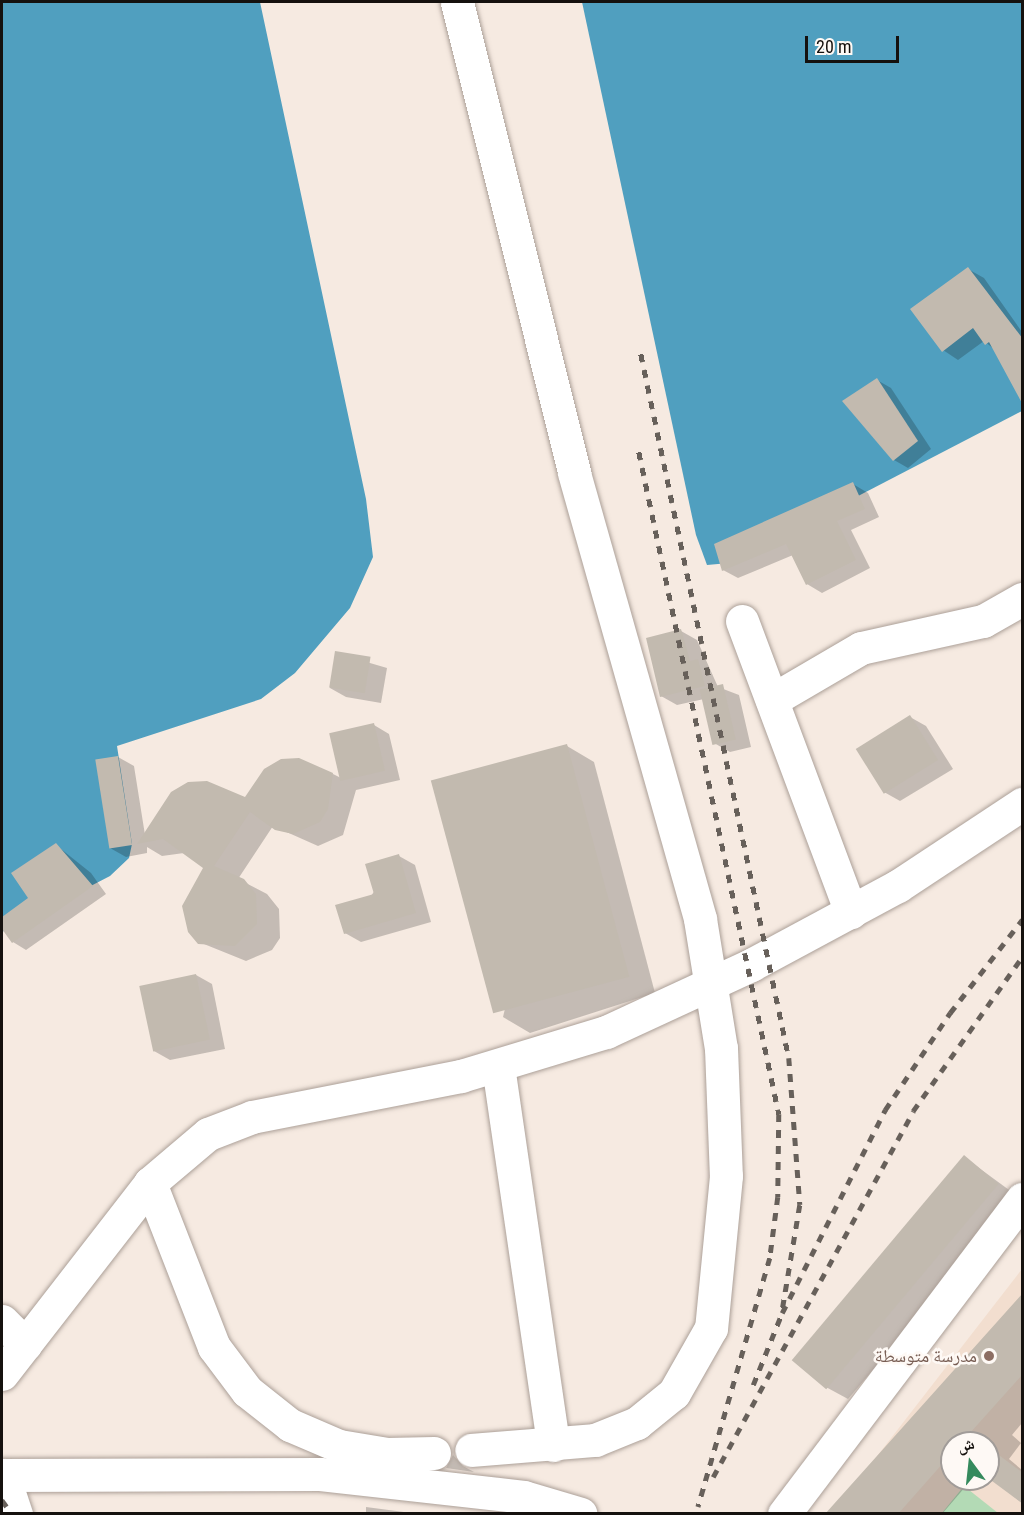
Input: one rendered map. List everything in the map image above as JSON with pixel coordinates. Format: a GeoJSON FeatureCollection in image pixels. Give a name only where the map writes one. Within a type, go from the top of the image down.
{"type":"FeatureCollection","features":[{"type":"Feature","properties":{"kind":"main road"},"geometry":{"type":"LineString","coordinates":[[458,2],[574,473],[684,854],[712,984],[726,1176],[711,1328],[690,1374],[656,1410],[617,1433],[553,1445],[471,1450]]}},
{"type":"Feature","properties":{"kind":"main road"},"geometry":{"type":"LineString","coordinates":[[772,700],[800,679],[861,648],[983,621],[1023,599]]}},
{"type":"Feature","properties":{"kind":"main road"},"geometry":{"type":"LineString","coordinates":[[742,621],[851,912]]}},
{"type":"Feature","properties":{"kind":"main road"},"geometry":{"type":"LineString","coordinates":[[2,1374],[150,1183],[188,1147],[229,1124],[498,1066],[606,1032],[712,984],[851,912],[963,847],[1023,804]]}},
{"type":"Feature","properties":{"kind":"main road"},"geometry":{"type":"LineString","coordinates":[[498,1066],[553,1445]]}},
{"type":"Feature","properties":{"kind":"main road"},"geometry":{"type":"LineString","coordinates":[[150,1183],[214,1347],[247,1391],[290,1425],[339,1446],[387,1454],[434,1453]]}},
{"type":"Feature","properties":{"kind":"main road"},"geometry":{"type":"LineString","coordinates":[[784,1514],[1023,1199]]}},
{"type":"Feature","properties":{"kind":"main road"},"geometry":{"type":"LineString","coordinates":[[2,1321],[25,1344]]}},
{"type":"Feature","properties":{"kind":"main road"},"geometry":{"type":"LineString","coordinates":[[16,1514],[3,1475],[320,1474],[524,1497],[581,1514]]}},
{"type":"Feature","properties":{"kind":"shaded area","name":"مدرسة متوسطة"},"geometry":{"type":"Polygon","coordinates":[[[1022,1269],[1022,1513],[833,1513],[1022,1269]]]}},
{"type":"Feature","properties":{"kind":"green space"},"geometry":{"type":"Polygon","coordinates":[[[960,1491],[970,1491],[998,1513],[942,1513],[960,1491]]]}},
{"type":"Feature","properties":{"kind":"water"},"geometry":{"type":"Polygon","coordinates":[[[2,2],[260,2],[366,499],[373,557],[350,608],[295,673],[261,699],[117,746],[132,844],[129,858],[110,876],[2,932],[2,2]]]}},
{"type":"Feature","properties":{"kind":"water"},"geometry":{"type":"Polygon","coordinates":[[[582,2],[1022,2],[1022,411],[729,563],[707,565],[696,535],[582,2]]]}},
{"type":"Feature","properties":{"kind":"building"},"geometry":{"type":"Polygon","coordinates":[[[968,267],[1023,339],[1023,405],[989,342],[985,345],[973,328],[942,352],[910,309],[968,267]]]}},
{"type":"Feature","properties":{"kind":"building"},"geometry":{"type":"Polygon","coordinates":[[[877,378],[918,441],[893,461],[842,401],[877,378]]]}},
{"type":"Feature","properties":{"kind":"building"},"geometry":{"type":"Polygon","coordinates":[[[853,482],[865,509],[837,521],[856,560],[806,585],[786,544],[722,571],[714,544],[853,482]]]}},
{"type":"Feature","properties":{"kind":"building"},"geometry":{"type":"Polygon","coordinates":[[[681,629],[690,661],[698,659],[705,686],[660,697],[646,638],[681,629]]]}},
{"type":"Feature","properties":{"kind":"building"},"geometry":{"type":"Polygon","coordinates":[[[335,651],[371,657],[365,693],[329,688],[335,651]]]}},
{"type":"Feature","properties":{"kind":"building"},"geometry":{"type":"Polygon","coordinates":[[[723,684],[736,740],[712,745],[700,689],[723,684]]]}},
{"type":"Feature","properties":{"kind":"building"},"geometry":{"type":"Polygon","coordinates":[[[910,715],[938,760],[884,794],[856,749],[910,715]]]}},
{"type":"Feature","properties":{"kind":"building"},"geometry":{"type":"Polygon","coordinates":[[[374,723],[385,771],[340,781],[329,733],[374,723]]]}},
{"type":"Feature","properties":{"kind":"building"},"geometry":{"type":"Polygon","coordinates":[[[567,744],[629,977],[493,1013],[431,780],[567,744]]]}},
{"type":"Feature","properties":{"kind":"building"},"geometry":{"type":"Polygon","coordinates":[[[118,756],[132,845],[109,848],[95,760],[118,756]]]}},
{"type":"Feature","properties":{"kind":"building"},"geometry":{"type":"Polygon","coordinates":[[[299,758],[333,773],[328,809],[320,822],[293,834],[275,830],[250,812],[214,866],[244,879],[256,894],[257,924],[235,946],[198,944],[188,932],[182,906],[203,868],[163,839],[137,844],[171,792],[188,782],[207,781],[245,797],[264,769],[281,759],[299,758]]]}},
{"type":"Feature","properties":{"kind":"building"},"geometry":{"type":"Polygon","coordinates":[[[56,843],[93,886],[12,943],[2,929],[2,917],[28,898],[11,873],[56,843]]]}},
{"type":"Feature","properties":{"kind":"building"},"geometry":{"type":"Polygon","coordinates":[[[399,854],[416,913],[344,934],[335,905],[374,894],[365,864],[399,854]]]}},
{"type":"Feature","properties":{"kind":"building"},"geometry":{"type":"Polygon","coordinates":[[[196,974],[210,1040],[153,1052],[139,986],[196,974]]]}},
{"type":"Feature","properties":{"kind":"building"},"geometry":{"type":"Polygon","coordinates":[[[964,1155],[998,1184],[826,1389],[792,1360],[964,1155]]]}},
{"type":"Feature","properties":{"kind":"building"},"geometry":{"type":"Polygon","coordinates":[[[1023,1293],[1023,1374],[972,1431],[940,1431],[940,1467],[898,1514],[825,1514],[1023,1293]]]}},
{"type":"Feature","properties":{"kind":"building"},"geometry":{"type":"Polygon","coordinates":[[[1000,1456],[1023,1473],[1023,1504],[1000,1487],[1000,1456]]]}},
{"type":"Feature","properties":{"kind":"railway"},"geometry":{"type":"LineString","coordinates":[[641,354],[789,1058],[800,1205],[782,1313]]}},
{"type":"Feature","properties":{"kind":"railway"},"geometry":{"type":"LineString","coordinates":[[639,452],[779,1114],[778,1197],[770,1258],[698,1507]]}},
{"type":"Feature","properties":{"kind":"railway"},"geometry":{"type":"LineString","coordinates":[[753,1385],[782,1313],[885,1110],[950,1013],[1022,920]]}},
{"type":"Feature","properties":{"kind":"railway"},"geometry":{"type":"LineString","coordinates":[[713,1477],[913,1111],[1022,957]]}},
{"type":"Feature","properties":{"kind":"railway"},"geometry":{"type":"LineString","coordinates":[[2,1500],[12,1514]]}},
{"type":"Feature","properties":{"kind":"place","name":"مدرسة متوسطة"},"geometry":{"type":"Point","coordinates":[989,1356]}}]}
